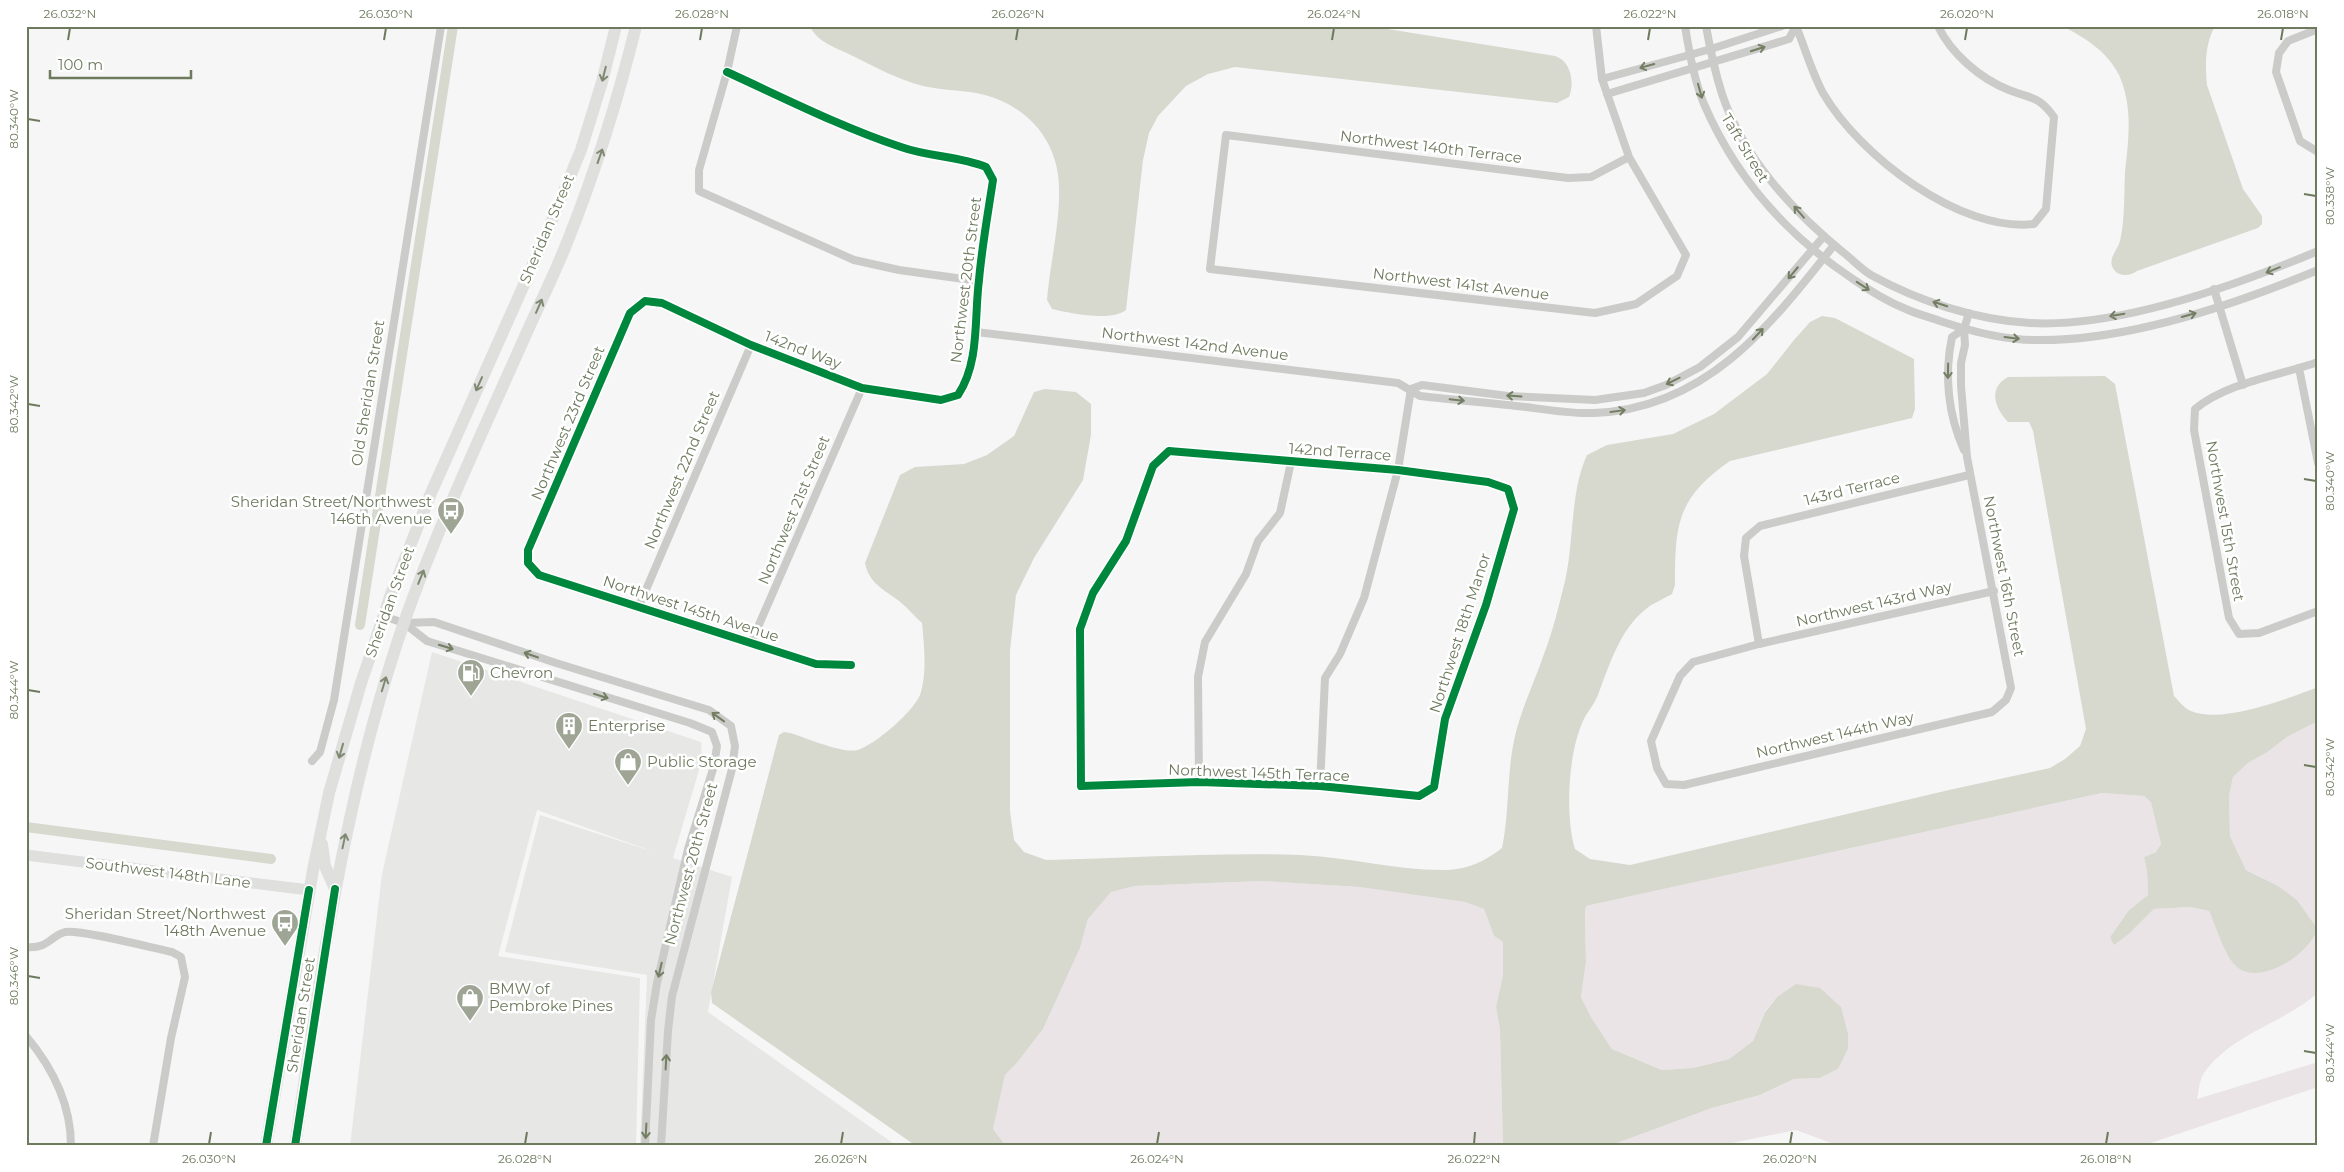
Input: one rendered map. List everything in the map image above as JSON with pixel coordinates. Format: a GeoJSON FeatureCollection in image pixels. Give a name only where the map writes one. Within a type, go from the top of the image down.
{"type":"FeatureCollection","features":[{"type":"Feature","properties":{"kind":"main road","name":"Sheridan Street"},"geometry":{"type":"LineString","coordinates":[[266,1146],[309,890],[329,793],[383,616],[431,493],[543,242],[581,150],[602,82],[616,26]]}},
{"type":"Feature","properties":{"kind":"main road","name":"Sheridan Street"},"geometry":{"type":"LineString","coordinates":[[295,1146],[332,884],[339,868],[366,746],[404,623],[447,513],[567,243],[600,158],[622,86],[636,26]]}},
{"type":"Feature","properties":{"kind":"main road"},"geometry":{"type":"LineString","coordinates":[[309,890],[332,884],[325,866],[321,832]]}},
{"type":"Feature","properties":{"kind":"street","name":"Old Sheridan Street"},"geometry":{"type":"LineString","coordinates":[[312,761],[322,744],[334,700],[440,26]]}},
{"type":"Feature","properties":{"kind":"street"},"geometry":{"type":"LineString","coordinates":[[737,26],[699,170],[699,191],[854,260],[899,270],[978,281]]}},
{"type":"Feature","properties":{"kind":"street"},"geometry":{"type":"LineString","coordinates":[[1596,26],[1602,79],[1629,157]]}},
{"type":"Feature","properties":{"kind":"street","name":"Taft Street"},"geometry":{"type":"LineString","coordinates":[[1685,26],[1690,55],[1704,103],[1733,160],[1787,228],[1823,259]]}},
{"type":"Feature","properties":{"kind":"street","name":"Taft Street"},"geometry":{"type":"LineString","coordinates":[[1706,26],[1722,95],[1751,151],[1773,182],[1804,218],[1834,245]]}},
{"type":"Feature","properties":{"kind":"street"},"geometry":{"type":"LineString","coordinates":[[1602,79],[1690,55],[1782,26]]}},
{"type":"Feature","properties":{"kind":"street"},"geometry":{"type":"LineString","coordinates":[[1607,94],[1789,39],[1796,26]]}},
{"type":"Feature","properties":{"kind":"street"},"geometry":{"type":"LineString","coordinates":[[1796,26],[1823,93],[1862,143],[1904,179],[1931,196],[1967,213],[2017,226],[2034,224],[2046,209],[2054,116],[2044,103],[1991,81],[1959,56],[1938,26]]}},
{"type":"Feature","properties":{"kind":"street"},"geometry":{"type":"LineString","coordinates":[[2317,152],[2300,141],[2276,72],[2279,53],[2288,41],[2318,29]]}},
{"type":"Feature","properties":{"kind":"street","name":"Northwest 20th Street"},"geometry":{"type":"LineString","coordinates":[[726,72],[851,128],[904,148],[974,162],[986,167],[993,180],[978,281],[976,332],[967,382],[958,395]]}},
{"type":"Feature","properties":{"kind":"street","name":"Northwest 140th Terrace"},"geometry":{"type":"LineString","coordinates":[[1210,268],[1226,135],[1568,178],[1591,177],[1629,157]]}},
{"type":"Feature","properties":{"kind":"street","name":"Northwest 141st Avenue"},"geometry":{"type":"LineString","coordinates":[[1210,268],[1595,313],[1636,304],[1677,276],[1686,255],[1629,157]]}},
{"type":"Feature","properties":{"kind":"street","name":"Northwest 142nd Avenue"},"geometry":{"type":"LineString","coordinates":[[1411,389],[1422,385],[1508,396],[1576,400],[1602,400],[1644,393],[1700,367],[1738,337],[1824,236]]}},
{"type":"Feature","properties":{"kind":"street"},"geometry":{"type":"LineString","coordinates":[[1834,245],[1869,273],[1905,292],[1969,313],[1990,318],[2030,323],[2075,321],[2121,315],[2266,273],[2318,251]]}},
{"type":"Feature","properties":{"kind":"street","name":"Northwest 142nd Avenue"},"geometry":{"type":"LineString","coordinates":[[976,332],[1398,383],[1420,396],[1576,413],[1617,411],[1646,405],[1685,391],[1722,368],[1758,335],[1834,245]]}},
{"type":"Feature","properties":{"kind":"street"},"geometry":{"type":"LineString","coordinates":[[1823,259],[1867,289],[1905,309],[1991,336],[2033,340],[2079,339],[2125,332],[2271,290],[2318,270]]}},
{"type":"Feature","properties":{"kind":"street"},"geometry":{"type":"LineString","coordinates":[[2214,289],[2243,385],[2318,362]]}},
{"type":"Feature","properties":{"kind":"street","name":"142nd Way"},"geometry":{"type":"LineString","coordinates":[[645,301],[662,303],[751,345],[862,388],[941,400],[958,395]]}},
{"type":"Feature","properties":{"kind":"street","name":"Northwest 23rd Street"},"geometry":{"type":"LineString","coordinates":[[528,563],[528,550],[630,313],[645,301]]}},
{"type":"Feature","properties":{"kind":"street","name":"Northwest 16th Street"},"geometry":{"type":"LineString","coordinates":[[1969,313],[1964,329],[1965,345],[1961,363],[1967,456],[1969,475],[1994,590],[2011,688],[2006,700]]}},
{"type":"Feature","properties":{"kind":"street","name":"Northwest 16th Street"},"geometry":{"type":"LineString","coordinates":[[1964,329],[1952,337],[1948,380],[1954,422],[1967,456]]}},
{"type":"Feature","properties":{"kind":"street","name":"Northwest 22nd Street"},"geometry":{"type":"LineString","coordinates":[[639,606],[751,345]]}},
{"type":"Feature","properties":{"kind":"street"},"geometry":{"type":"LineString","coordinates":[[2299,368],[2318,463]]}},
{"type":"Feature","properties":{"kind":"street","name":"Northwest 15th Street"},"geometry":{"type":"LineString","coordinates":[[2243,385],[2206,400],[2195,409],[2194,430],[2229,618],[2239,634],[2259,633],[2318,611]]}},
{"type":"Feature","properties":{"kind":"street","name":"Northwest 21st Street"},"geometry":{"type":"LineString","coordinates":[[751,643],[862,388]]}},
{"type":"Feature","properties":{"kind":"street"},"geometry":{"type":"LineString","coordinates":[[1320,786],[1325,678],[1340,654],[1364,598],[1398,470],[1411,389]]}},
{"type":"Feature","properties":{"kind":"street","name":"142nd Terrace"},"geometry":{"type":"LineString","coordinates":[[1081,786],[1080,629],[1093,593],[1126,541],[1153,466],[1168,451],[1398,470],[1488,482],[1508,489]]}},
{"type":"Feature","properties":{"kind":"street"},"geometry":{"type":"LineString","coordinates":[[1199,782],[1198,677],[1205,642],[1246,574],[1258,541],[1280,513],[1291,462]]}},
{"type":"Feature","properties":{"kind":"street","name":"143rd Terrace"},"geometry":{"type":"LineString","coordinates":[[1759,644],[1744,556],[1746,538],[1760,526],[1969,475]]}},
{"type":"Feature","properties":{"kind":"street","name":"Northwest 18th Manor"},"geometry":{"type":"LineString","coordinates":[[1434,787],[1445,719],[1486,605],[1514,509],[1508,489]]}},
{"type":"Feature","properties":{"kind":"street","name":"Northwest 145th Avenue"},"geometry":{"type":"LineString","coordinates":[[528,563],[539,575],[816,664],[851,665]]}},
{"type":"Feature","properties":{"kind":"street","name":"Northwest 143rd Way"},"geometry":{"type":"LineString","coordinates":[[1666,784],[1657,768],[1651,741],[1680,676],[1693,662],[1759,644],[1994,590]]}},
{"type":"Feature","properties":{"kind":"street"},"geometry":{"type":"LineString","coordinates":[[383,616],[404,623]]}},
{"type":"Feature","properties":{"kind":"street","name":"Northwest 20th Street"},"geometry":{"type":"LineString","coordinates":[[404,623],[434,622],[556,663],[709,710],[730,726],[735,746],[732,768],[672,996],[668,1032],[662,1146]]}},
{"type":"Feature","properties":{"kind":"street","name":"Northwest 20th Street"},"geometry":{"type":"LineString","coordinates":[[404,623],[427,641],[690,723],[712,732],[717,746],[714,766],[688,849],[657,983],[651,1020],[645,1146]]}},
{"type":"Feature","properties":{"kind":"street","name":"Northwest 144th Way"},"geometry":{"type":"LineString","coordinates":[[1666,784],[1684,785],[1992,712],[2006,700]]}},
{"type":"Feature","properties":{"kind":"street","name":"Northwest 145th Terrace"},"geometry":{"type":"LineString","coordinates":[[1081,786],[1199,782],[1320,786],[1419,796],[1434,787]]}},
{"type":"Feature","properties":{"kind":"street","name":"Southwest 148th Lane"},"geometry":{"type":"LineString","coordinates":[[26,855],[309,890]]}},
{"type":"Feature","properties":{"kind":"street"},"geometry":{"type":"LineString","coordinates":[[26,948],[46,945],[65,932],[84,934],[172,952],[181,957],[185,977],[171,1038],[153,1146]]}},
{"type":"Feature","properties":{"kind":"street"},"geometry":{"type":"LineString","coordinates":[[26,1036],[45,1059],[62,1096],[71,1132],[71,1146]]}},
{"type":"Feature","properties":{"kind":"shaded area"},"geometry":{"type":"Polygon","coordinates":[[[810,26],[1369,26],[1555,56],[1568,67],[1572,85],[1569,97],[1557,103],[1235,67],[1208,74],[1186,86],[1158,116],[1149,133],[1143,160],[1126,310],[1119,314],[1090,316],[1052,309],[1047,300],[1058,215],[1059,187],[1057,169],[1052,152],[1045,138],[1035,125],[1009,104],[993,98],[976,93],[923,86],[896,77],[828,44],[813,32],[810,26]]]}},
{"type":"Feature","properties":{"kind":"shaded area"},"geometry":{"type":"Polygon","coordinates":[[[2062,26],[2215,26],[2209,40],[2206,55],[2207,85],[2243,189],[2262,216],[2262,224],[2258,228],[2130,274],[2123,275],[2114,270],[2111,263],[2120,241],[2124,215],[2129,126],[2126,97],[2119,75],[2108,59],[2087,40],[2062,26]]]}},
{"type":"Feature","properties":{"kind":"shaded area"},"geometry":{"type":"Polygon","coordinates":[[[1822,316],[1835,318],[1914,359],[1915,409],[1912,418],[1730,461],[1712,474],[1699,487],[1689,500],[1678,529],[1675,585],[1672,594],[1649,607],[1637,617],[1622,637],[1595,702],[1585,718],[1578,735],[1571,767],[1569,803],[1575,849],[1590,859],[1630,865],[2050,768],[2065,759],[2080,746],[2086,729],[2033,431],[2029,422],[2008,422],[1999,410],[1995,398],[1998,387],[2008,377],[2105,376],[2115,384],[2174,696],[2184,707],[2191,711],[2204,714],[2220,714],[2254,708],[2318,687],[2318,721],[2287,737],[2266,753],[2248,763],[2233,777],[2229,796],[2230,836],[2246,870],[2278,886],[2297,900],[2317,928],[2313,938],[2296,957],[2271,970],[2258,973],[2247,972],[2237,967],[2229,956],[2209,911],[2190,907],[2154,909],[2130,933],[2114,945],[2110,937],[2129,910],[2148,895],[2144,857],[2156,852],[2161,844],[2151,802],[2144,796],[2102,793],[1586,906],[1586,962],[1581,997],[1591,1017],[1612,1049],[1662,1070],[1693,1068],[1729,1059],[1753,1041],[1765,1012],[1777,997],[1796,984],[1820,988],[1841,1007],[1848,1034],[1848,1049],[1838,1069],[1820,1078],[1794,1079],[1760,1095],[1712,1108],[1609,1146],[1503,1146],[1500,1030],[1496,1007],[1503,975],[1503,942],[1494,936],[1484,909],[1465,902],[1359,887],[1262,881],[1135,886],[1111,892],[1088,919],[1080,948],[1043,1029],[1005,1075],[993,1129],[1006,1146],[916,1146],[712,1003],[711,992],[779,735],[784,732],[790,733],[842,750],[857,750],[874,742],[894,726],[912,708],[921,692],[924,666],[922,623],[902,603],[873,581],[865,563],[900,475],[915,467],[964,464],[987,455],[1014,436],[1034,392],[1045,389],[1076,392],[1091,404],[1091,435],[1083,480],[1034,558],[1016,595],[1010,651],[1010,811],[1014,840],[1024,852],[1046,860],[1205,855],[1300,855],[1429,870],[1447,870],[1476,864],[1502,848],[1516,732],[1558,609],[1568,566],[1578,485],[1587,455],[1607,445],[1673,434],[1714,414],[1767,374],[1810,322],[1822,316]]]}},
{"type":"Feature","properties":{"kind":"shaded area"},"geometry":{"type":"Polygon","coordinates":[[[432,652],[701,742],[702,760],[673,858],[732,877],[708,1012],[897,1146],[640,1146],[647,975],[505,952],[540,815],[657,853],[537,810],[498,956],[640,978],[636,1146],[350,1146],[382,874],[432,652]]]}},
{"type":"Feature","properties":{"kind":"shaded area"},"geometry":{"type":"Polygon","coordinates":[[[2318,721],[2318,993],[2289,1013],[2243,1038],[2216,1059],[2202,1076],[2197,1099],[2318,1062],[2318,1087],[2142,1146],[1839,1146],[1796,1130],[1717,1146],[1609,1146],[1712,1108],[1760,1095],[1794,1079],[1820,1078],[1838,1069],[1848,1049],[1777,997],[1765,1011],[1753,1041],[1729,1059],[1693,1068],[1662,1070],[1612,1049],[1591,1017],[1581,997],[1586,962],[1586,906],[2102,793],[2144,796],[2151,801],[2161,844],[2156,852],[2144,857],[2148,895],[2129,910],[2110,937],[2130,933],[2154,909],[2190,907],[2209,911],[2224,945],[2317,928],[2297,900],[2246,870],[2230,836],[2229,796],[2233,777],[2248,763],[2266,753],[2287,737],[2318,721]]]}},
{"type":"Feature","properties":{"kind":"shaded area"},"geometry":{"type":"Polygon","coordinates":[[[1262,881],[1359,887],[1465,902],[1484,909],[1494,936],[1503,942],[1503,975],[1496,1007],[1500,1030],[1503,1146],[1006,1146],[993,1129],[1005,1075],[1043,1029],[1080,948],[1088,919],[1110,892],[1135,886],[1262,881]]]}},
{"type":"Feature","properties":{"kind":"waterway"},"geometry":{"type":"LineString","coordinates":[[360,625],[453,26]]}},
{"type":"Feature","properties":{"kind":"waterway"},"geometry":{"type":"LineString","coordinates":[[26,827],[271,859]]}},
{"type":"Feature","properties":{"kind":"cycle path"},"geometry":{"type":"LineString","coordinates":[[727,72],[813,112],[879,139],[922,153],[976,163],[986,167],[993,180],[980,267],[973,354],[965,382],[958,395],[941,400],[862,388],[751,345],[662,303],[645,301],[630,313],[528,550],[528,563],[539,575],[816,664],[851,665]]}},
{"type":"Feature","properties":{"kind":"cycle path"},"geometry":{"type":"LineString","coordinates":[[1169,451],[1398,470],[1488,482],[1508,489],[1514,509],[1486,605],[1445,719],[1434,787],[1419,796],[1320,786],[1199,782],[1081,786],[1080,629],[1093,593],[1126,541],[1153,466],[1169,451]]}},
{"type":"Feature","properties":{"kind":"cycle path"},"geometry":{"type":"LineString","coordinates":[[295,1146],[335,889]]}},
{"type":"Feature","properties":{"kind":"cycle path"},"geometry":{"type":"LineString","coordinates":[[266,1146],[309,890]]}},
{"type":"Feature","properties":{"kind":"place","name":"Sheridan Street/Northwest 146th Avenue"},"geometry":{"type":"Point","coordinates":[451,535]}},
{"type":"Feature","properties":{"kind":"place","name":"Chevron"},"geometry":{"type":"Point","coordinates":[471,697]}},
{"type":"Feature","properties":{"kind":"place","name":"Enterprise"},"geometry":{"type":"Point","coordinates":[569,750]}},
{"type":"Feature","properties":{"kind":"place","name":"Public Storage"},"geometry":{"type":"Point","coordinates":[628,786]}},
{"type":"Feature","properties":{"kind":"place","name":"Sheridan Street/Northwest 148th Avenue"},"geometry":{"type":"Point","coordinates":[285,947]}},
{"type":"Feature","properties":{"kind":"place","name":"BMW of Pembroke Pines"},"geometry":{"type":"Point","coordinates":[470,1022]}}]}
